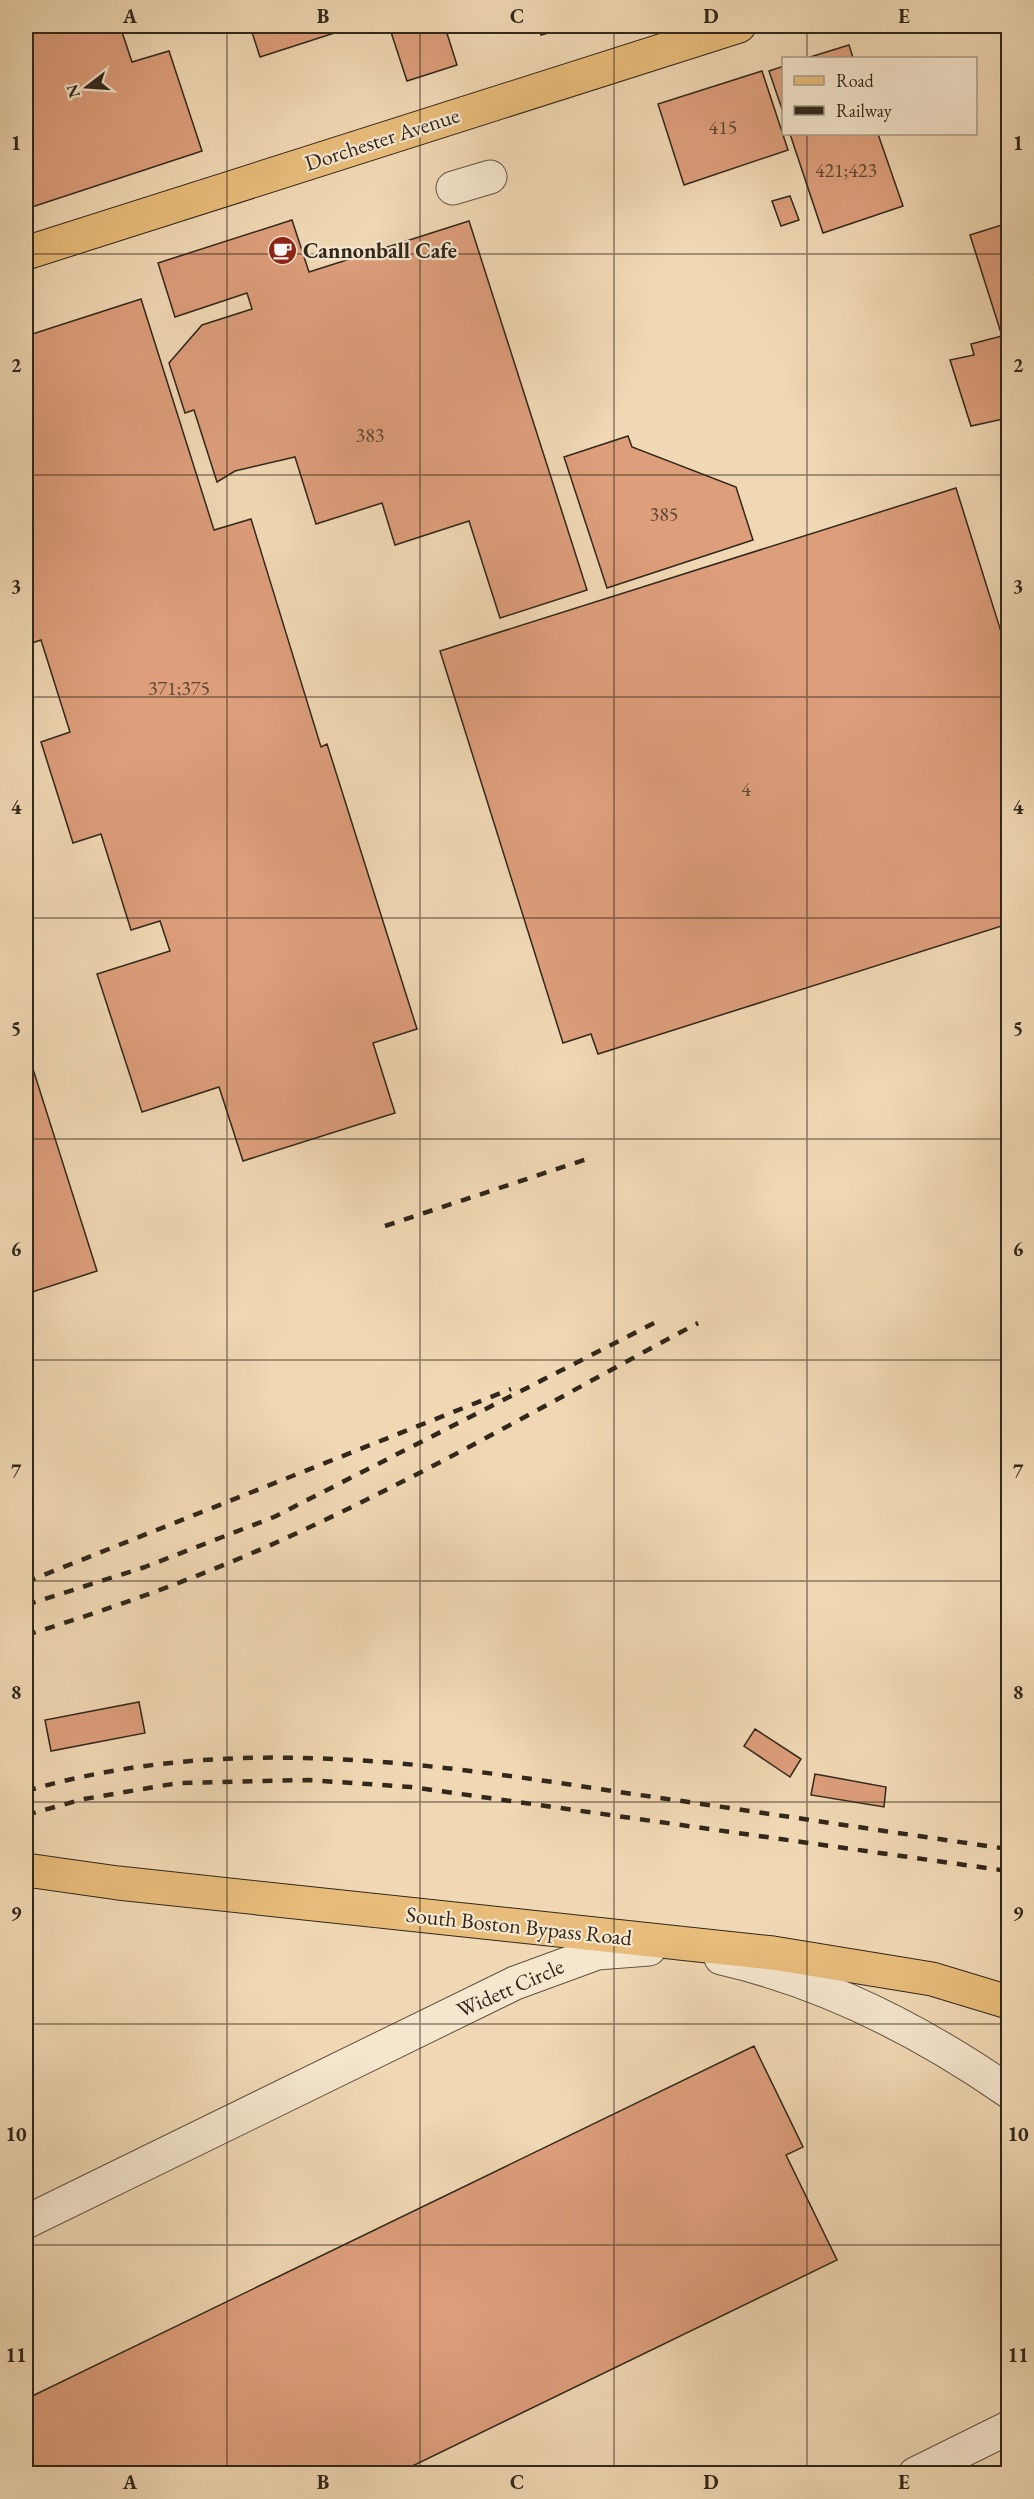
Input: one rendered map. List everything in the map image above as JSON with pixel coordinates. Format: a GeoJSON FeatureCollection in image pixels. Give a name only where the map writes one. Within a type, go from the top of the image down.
{"type":"FeatureCollection","features":[{"type":"Feature","properties":{"kind":"main road","name":"Dorchester Avenue"},"geometry":{"type":"LineString","coordinates":[[26,253],[739,26]]}},
{"type":"Feature","properties":{"kind":"main road","name":"South Boston Bypass Road"},"geometry":{"type":"LineString","coordinates":[[26,1870],[130,1885],[773,1953],[922,1977],[1008,2002]]}},
{"type":"Feature","properties":{"kind":"street"},"geometry":{"type":"LineString","coordinates":[[453,188],[490,177]]}},
{"type":"Feature","properties":{"kind":"street","name":"Widett Circle"},"geometry":{"type":"LineString","coordinates":[[26,2222],[515,1983],[597,1953],[626,1949],[684,1952],[761,1968],[833,1994],[928,2039],[1008,2091]]}},
{"type":"Feature","properties":{"kind":"street"},"geometry":{"type":"LineString","coordinates":[[915,2474],[1008,2428]]}},
{"type":"Feature","properties":{"kind":"building"},"geometry":{"type":"Polygon","coordinates":[[[26,26],[120,26],[132,62],[169,51],[202,151],[26,209],[26,26]]]}},
{"type":"Feature","properties":{"kind":"building"},"geometry":{"type":"Polygon","coordinates":[[[250,26],[356,26],[260,57],[250,26]]]}},
{"type":"Feature","properties":{"kind":"building"},"geometry":{"type":"Polygon","coordinates":[[[389,26],[451,26],[445,27],[457,65],[407,81],[389,26]]]}},
{"type":"Feature","properties":{"kind":"building"},"geometry":{"type":"Polygon","coordinates":[[[538,26],[573,26],[541,35],[538,26]]]}},
{"type":"Feature","properties":{"kind":"building"},"geometry":{"type":"Polygon","coordinates":[[[849,45],[853,57],[810,57],[849,45]]]}},
{"type":"Feature","properties":{"kind":"building"},"geometry":{"type":"Polygon","coordinates":[[[782,67],[782,109],[769,71],[782,67]]]}},
{"type":"Feature","properties":{"kind":"building"},"geometry":{"type":"Polygon","coordinates":[[[762,71],[788,150],[684,185],[658,104],[762,71]]]}},
{"type":"Feature","properties":{"kind":"building"},"geometry":{"type":"Polygon","coordinates":[[[790,135],[878,135],[903,206],[823,233],[790,135]]]}},
{"type":"Feature","properties":{"kind":"building"},"geometry":{"type":"Polygon","coordinates":[[[790,196],[799,220],[781,226],[772,201],[790,196]]]}},
{"type":"Feature","properties":{"kind":"building"},"geometry":{"type":"Polygon","coordinates":[[[292,220],[309,272],[469,221],[587,590],[500,618],[469,521],[395,545],[382,503],[316,524],[295,457],[235,471],[217,482],[194,410],[185,413],[169,363],[202,325],[252,309],[247,293],[175,317],[158,263],[292,220]]]}},
{"type":"Feature","properties":{"kind":"building"},"geometry":{"type":"Polygon","coordinates":[[[1008,223],[1008,418],[971,426],[950,360],[974,355],[971,344],[1002,336],[970,235],[1008,223]]]}},
{"type":"Feature","properties":{"kind":"building"},"geometry":{"type":"Polygon","coordinates":[[[141,299],[214,530],[251,519],[321,747],[327,744],[417,1029],[373,1043],[395,1113],[243,1161],[219,1087],[142,1112],[97,974],[170,951],[160,921],[131,930],[101,834],[73,843],[41,742],[70,732],[41,640],[26,645],[26,336],[141,299]]]}},
{"type":"Feature","properties":{"kind":"building"},"geometry":{"type":"Polygon","coordinates":[[[628,436],[632,447],[736,487],[753,540],[607,588],[564,457],[628,436]]]}},
{"type":"Feature","properties":{"kind":"building"},"geometry":{"type":"Polygon","coordinates":[[[956,488],[1008,654],[1008,924],[598,1054],[591,1034],[563,1043],[440,651],[956,488]]]}},
{"type":"Feature","properties":{"kind":"building"},"geometry":{"type":"Polygon","coordinates":[[[26,1047],[97,1271],[26,1294],[26,1047]]]}},
{"type":"Feature","properties":{"kind":"building"},"geometry":{"type":"Polygon","coordinates":[[[139,1702],[145,1733],[51,1751],[45,1720],[139,1702]]]}},
{"type":"Feature","properties":{"kind":"building"},"geometry":{"type":"Polygon","coordinates":[[[755,1729],[801,1759],[790,1777],[744,1746],[755,1729]]]}},
{"type":"Feature","properties":{"kind":"building"},"geometry":{"type":"Polygon","coordinates":[[[815,1774],[886,1787],[884,1807],[811,1795],[815,1774]]]}},
{"type":"Feature","properties":{"kind":"building"},"geometry":{"type":"Polygon","coordinates":[[[754,2046],[803,2147],[786,2155],[837,2260],[396,2474],[26,2474],[26,2399],[754,2046]]]}},
{"type":"Feature","properties":{"kind":"railway"},"geometry":{"type":"LineString","coordinates":[[385,1226],[593,1157]]}},
{"type":"Feature","properties":{"kind":"railway"},"geometry":{"type":"LineString","coordinates":[[26,1605],[145,1567],[274,1517],[662,1319]]}},
{"type":"Feature","properties":{"kind":"railway"},"geometry":{"type":"LineString","coordinates":[[26,1635],[156,1591],[284,1539],[441,1462],[698,1323]]}},
{"type":"Feature","properties":{"kind":"railway"},"geometry":{"type":"LineString","coordinates":[[26,1582],[511,1389]]}},
{"type":"Feature","properties":{"kind":"railway"},"geometry":{"type":"LineString","coordinates":[[26,1791],[102,1773],[177,1762],[253,1758],[329,1759],[481,1772],[1008,1849]]}},
{"type":"Feature","properties":{"kind":"railway"},"geometry":{"type":"LineString","coordinates":[[26,1815],[84,1799],[178,1783],[308,1780],[411,1787],[1008,1871]]}},
{"type":"Feature","properties":{"kind":"place","name":"Cannonball Cafe"},"geometry":{"type":"Point","coordinates":[282,250]}}]}
